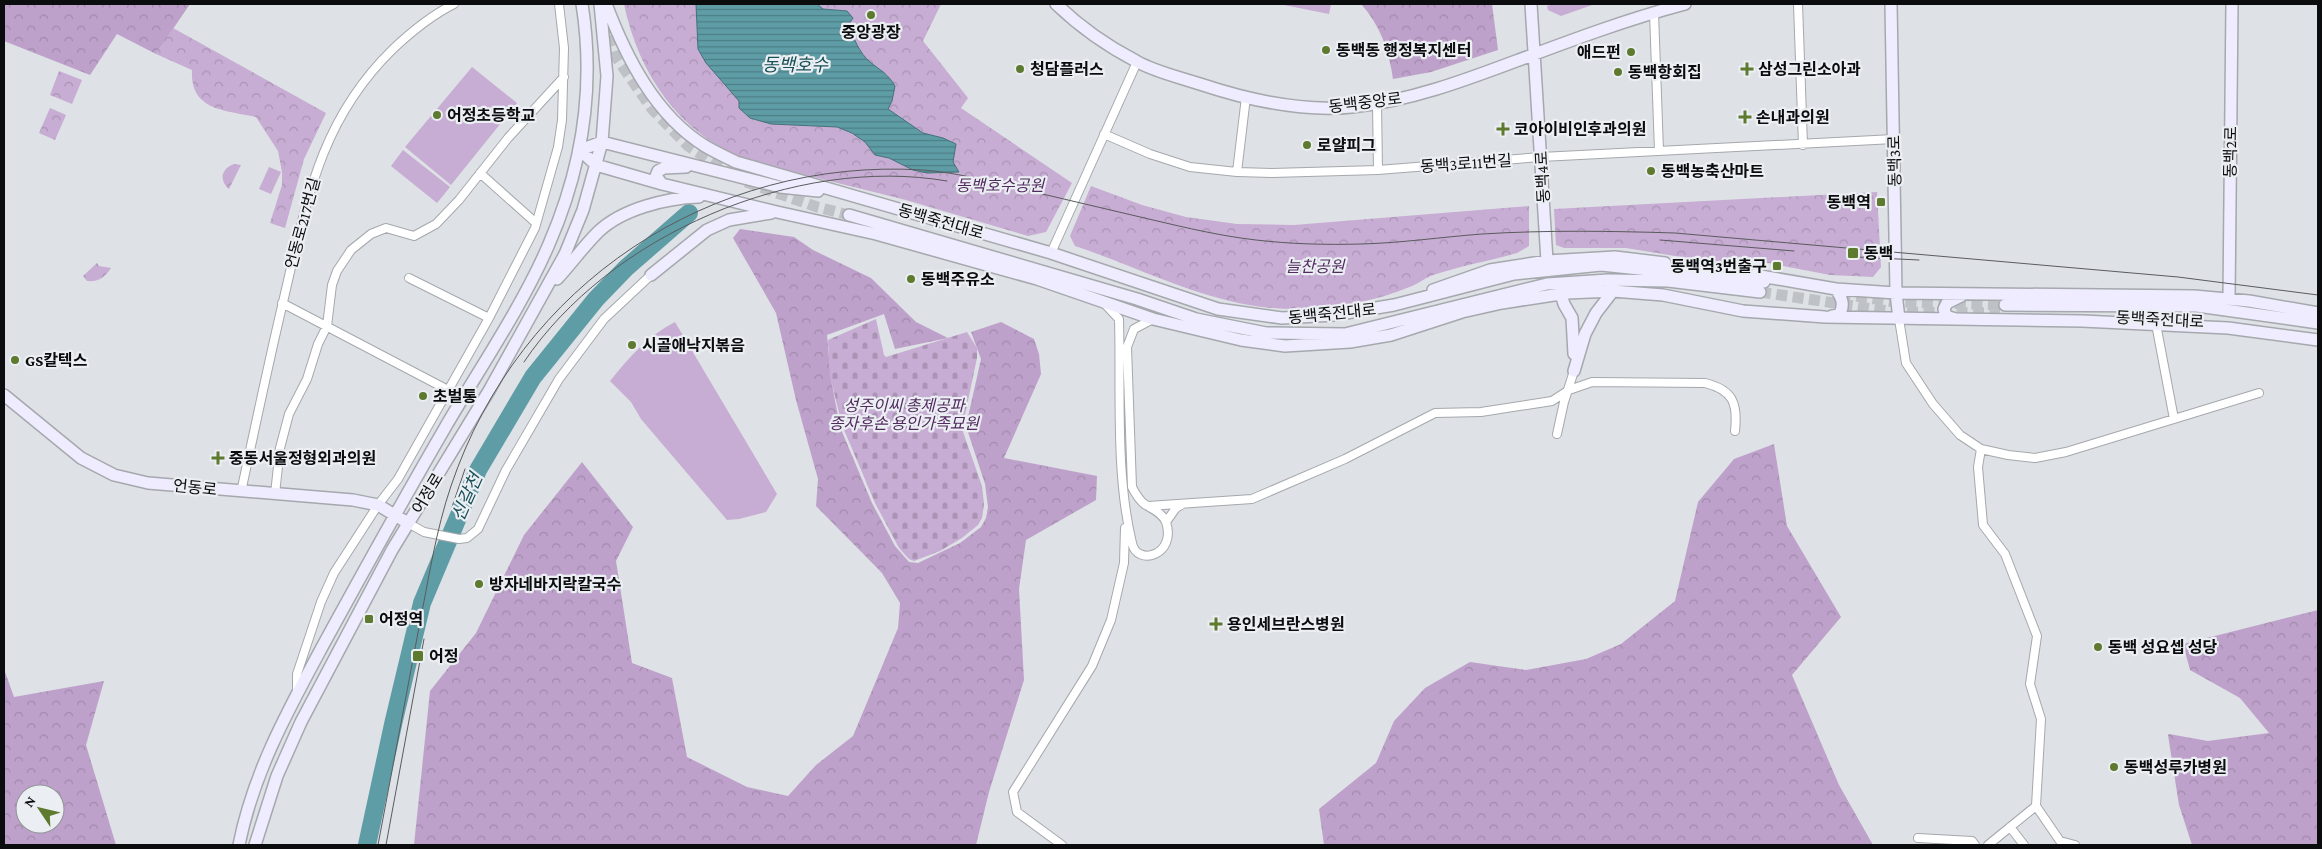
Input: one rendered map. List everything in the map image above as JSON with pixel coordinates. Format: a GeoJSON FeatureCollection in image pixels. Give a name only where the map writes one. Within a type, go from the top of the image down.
{"type":"FeatureCollection","features":[{"type":"Feature","properties":{"kind":"main road"},"geometry":{"type":"LineString","coordinates":[[580,150],[585,122],[588,40],[582,4]]}},
{"type":"Feature","properties":{"kind":"main road"},"geometry":{"type":"LineString","coordinates":[[600,4],[607,76],[602,142]]}},
{"type":"Feature","properties":{"kind":"main road"},"geometry":{"type":"LineString","coordinates":[[606,4],[631,61],[653,97],[678,124],[704,146],[736,162],[852,195]]}},
{"type":"Feature","properties":{"kind":"main road","name":"동백중앙로"},"geometry":{"type":"LineString","coordinates":[[1056,4],[1087,30],[1136,62],[1175,76],[1246,97],[1282,104],[1328,108],[1377,103],[1445,86],[1654,13],[1685,4]]}},
{"type":"Feature","properties":{"kind":"main road","name":"동백4로"},"geometry":{"type":"LineString","coordinates":[[1531,4],[1546,261]]}},
{"type":"Feature","properties":{"kind":"main road","name":"동백3로"},"geometry":{"type":"LineString","coordinates":[[1891,4],[1896,293],[1899,318]]}},
{"type":"Feature","properties":{"kind":"main road","name":"동백2로"},"geometry":{"type":"LineString","coordinates":[[2229,299],[2232,4]]}},
{"type":"Feature","properties":{"kind":"main road"},"geometry":{"type":"LineString","coordinates":[[580,150],[602,142],[780,187],[852,195]]}},
{"type":"Feature","properties":{"kind":"main road","name":"어정로"},"geometry":{"type":"LineString","coordinates":[[255,845],[272,791],[301,722],[392,550],[544,294],[565,254],[580,219],[602,142]]}},
{"type":"Feature","properties":{"kind":"main road"},"geometry":{"type":"LineString","coordinates":[[580,150],[596,165],[662,184],[886,236],[1037,278],[1153,319],[1241,340],[1285,346],[1350,342],[1391,336],[1462,312],[1502,303],[1561,294],[1613,291],[1663,295],[1743,311],[1826,317],[2156,324],[2228,328],[2318,340]]}},
{"type":"Feature","properties":{"kind":"main road","name":"어정로"},"geometry":{"type":"LineString","coordinates":[[239,845],[259,775],[297,693],[395,514],[518,303],[549,245],[580,150]]}},
{"type":"Feature","properties":{"kind":"main road"},"geometry":{"type":"LineString","coordinates":[[662,184],[656,176],[658,171],[664,168],[701,166]]}},
{"type":"Feature","properties":{"kind":"main road","name":"동백죽전대로"},"geometry":{"type":"LineString","coordinates":[[849,215],[1137,299],[1202,320],[1266,333],[1345,334],[1547,284],[1608,280],[1668,281],[1762,287],[1600,266],[1514,274],[1394,305],[1334,315],[1282,318],[1218,309],[1051,253],[852,195]]}},
{"type":"Feature","properties":{"kind":"main road"},"geometry":{"type":"LineString","coordinates":[[544,294],[599,231],[631,212],[654,203],[682,198],[713,197]]}},
{"type":"Feature","properties":{"kind":"main road"},"geometry":{"type":"LineString","coordinates":[[652,274],[707,230],[729,220],[777,212]]}},
{"type":"Feature","properties":{"kind":"main road"},"geometry":{"type":"LineString","coordinates":[[1394,305],[1490,270],[1546,261],[1615,257],[1774,277],[1836,289],[1965,295],[2194,296],[2229,299],[2318,313]]}},
{"type":"Feature","properties":{"kind":"main road"},"geometry":{"type":"LineString","coordinates":[[1826,317],[1839,315],[1842,309],[1843,299],[1836,289]]}},
{"type":"Feature","properties":{"kind":"main road"},"geometry":{"type":"LineString","coordinates":[[1574,371],[1587,328],[1613,291]]}},
{"type":"Feature","properties":{"kind":"main road"},"geometry":{"type":"LineString","coordinates":[[1561,294],[1572,318],[1574,328],[1574,371]]}},
{"type":"Feature","properties":{"kind":"main road"},"geometry":{"type":"LineString","coordinates":[[1957,319],[1946,316],[1944,309],[1947,303],[1965,295]]}},
{"type":"Feature","properties":{"kind":"main road","name":"동백죽전대로"},"geometry":{"type":"LineString","coordinates":[[2318,323],[2198,306],[2003,309],[2196,319],[2318,335]]}},
{"type":"Feature","properties":{"kind":"main road"},"geometry":{"type":"LineString","coordinates":[[1202,320],[1241,340]]}},
{"type":"Feature","properties":{"kind":"main road"},"geometry":{"type":"LineString","coordinates":[[1350,342],[1377,326]]}},
{"type":"Feature","properties":{"kind":"main road","name":"언동로"},"geometry":{"type":"LineString","coordinates":[[4,396],[68,449],[106,472],[148,482],[241,492],[353,500],[378,505],[408,523]]}},
{"type":"Feature","properties":{"kind":"street","name":"언동로217번길"},"geometry":{"type":"LineString","coordinates":[[241,492],[282,303],[312,182],[323,151],[339,117],[357,89],[381,61],[418,28],[454,4]]}},
{"type":"Feature","properties":{"kind":"street"},"geometry":{"type":"LineString","coordinates":[[297,693],[297,674],[334,573],[378,505],[398,479],[489,318],[525,250],[536,224],[558,147],[564,77],[564,48],[559,4]]}},
{"type":"Feature","properties":{"kind":"street"},"geometry":{"type":"LineString","coordinates":[[1798,4],[1803,145]]}},
{"type":"Feature","properties":{"kind":"street"},"geometry":{"type":"LineString","coordinates":[[1654,13],[1659,151]]}},
{"type":"Feature","properties":{"kind":"street"},"geometry":{"type":"LineString","coordinates":[[1051,253],[1136,62]]}},
{"type":"Feature","properties":{"kind":"street"},"geometry":{"type":"LineString","coordinates":[[275,494],[280,448],[288,414],[307,379],[318,344],[327,326],[332,286],[337,271],[351,250],[372,234],[386,228],[414,236],[436,224],[508,138],[564,77]]}},
{"type":"Feature","properties":{"kind":"street"},"geometry":{"type":"LineString","coordinates":[[1237,172],[1246,97]]}},
{"type":"Feature","properties":{"kind":"street"},"geometry":{"type":"LineString","coordinates":[[1377,103],[1378,170]]}},
{"type":"Feature","properties":{"kind":"street","name":"동백3로11번길"},"geometry":{"type":"LineString","coordinates":[[1104,134],[1172,162],[1204,169],[1237,172],[1378,170],[1541,157],[1894,139]]}},
{"type":"Feature","properties":{"kind":"street"},"geometry":{"type":"LineString","coordinates":[[480,173],[536,224]]}},
{"type":"Feature","properties":{"kind":"street"},"geometry":{"type":"LineString","coordinates":[[408,523],[424,532],[459,539],[467,538],[478,529],[531,424],[573,359],[604,319],[652,274]]}},
{"type":"Feature","properties":{"kind":"street"},"geometry":{"type":"LineString","coordinates":[[409,278],[489,318]]}},
{"type":"Feature","properties":{"kind":"street"},"geometry":{"type":"LineString","coordinates":[[282,303],[448,390]]}},
{"type":"Feature","properties":{"kind":"street"},"geometry":{"type":"LineString","coordinates":[[1062,845],[1017,812],[1013,792],[1092,666],[1111,620],[1124,563],[1126,516],[1122,461],[1119,319],[1104,303]]}},
{"type":"Feature","properties":{"kind":"street"},"geometry":{"type":"LineString","coordinates":[[1899,318],[1906,363],[1933,404],[1960,435],[1981,449],[2035,458],[2066,452],[2259,393]]}},
{"type":"Feature","properties":{"kind":"street"},"geometry":{"type":"LineString","coordinates":[[1126,516],[1135,551],[1140,554],[1149,555],[1165,547],[1168,535],[1166,522],[1160,514],[1136,495],[1130,478],[1127,347],[1134,330],[1153,319]]}},
{"type":"Feature","properties":{"kind":"street"},"geometry":{"type":"LineString","coordinates":[[2156,324],[2174,419]]}},
{"type":"Feature","properties":{"kind":"street"},"geometry":{"type":"LineString","coordinates":[[1557,434],[1564,402],[1574,371]]}},
{"type":"Feature","properties":{"kind":"street"},"geometry":{"type":"LineString","coordinates":[[1148,506],[1252,499],[1345,459],[1435,413],[1481,412],[1552,401],[1569,390],[1592,382],[1705,383],[1717,386],[1729,393],[1737,415],[1735,431]]}},
{"type":"Feature","properties":{"kind":"street"},"geometry":{"type":"LineString","coordinates":[[1981,449],[1978,467],[1983,525],[2005,554],[2036,636],[2030,684],[2041,719],[2036,806],[2060,841],[2075,845]]}},
{"type":"Feature","properties":{"kind":"street"},"geometry":{"type":"LineString","coordinates":[[1166,522],[1176,508],[1184,504]]}},
{"type":"Feature","properties":{"kind":"street"},"geometry":{"type":"LineString","coordinates":[[1124,563],[1135,551]]}},
{"type":"Feature","properties":{"kind":"street"},"geometry":{"type":"LineString","coordinates":[[1988,845],[2036,806]]}},
{"type":"Feature","properties":{"kind":"street"},"geometry":{"type":"LineString","coordinates":[[2010,827],[2024,845]]}},
{"type":"Feature","properties":{"kind":"street"},"geometry":{"type":"LineString","coordinates":[[1918,838],[1972,841],[1975,845]]}},
{"type":"Feature","properties":{"kind":"green space"},"geometry":{"type":"Polygon","coordinates":[[[4,4],[190,4],[156,54],[117,34],[90,75],[4,41],[4,4]]]}},
{"type":"Feature","properties":{"kind":"green space","name":"동백호수공원"},"geometry":{"type":"Polygon","coordinates":[[[624,4],[941,4],[923,41],[968,98],[961,108],[1072,183],[1046,232],[1028,236],[906,200],[749,161],[724,149],[702,135],[666,99],[640,55],[624,4]]]}},
{"type":"Feature","properties":{"kind":"green space"},"geometry":{"type":"Polygon","coordinates":[[[1279,4],[1331,4],[1329,14],[1279,4]]]}},
{"type":"Feature","properties":{"kind":"green space"},"geometry":{"type":"Polygon","coordinates":[[[1361,4],[1492,4],[1498,50],[1431,72],[1393,79],[1383,38],[1368,12],[1361,4]]]}},
{"type":"Feature","properties":{"kind":"green space"},"geometry":{"type":"Polygon","coordinates":[[[1554,4],[1595,4],[1561,16],[1548,10],[1547,6],[1554,4]]]}},
{"type":"Feature","properties":{"kind":"green space"},"geometry":{"type":"Polygon","coordinates":[[[173,28],[326,113],[304,159],[285,228],[270,223],[282,185],[282,172],[278,151],[256,117],[222,110],[203,101],[197,94],[193,84],[192,70],[156,54],[173,28]]]}},
{"type":"Feature","properties":{"kind":"green space"},"geometry":{"type":"Polygon","coordinates":[[[472,67],[517,103],[451,185],[405,147],[472,67]]]}},
{"type":"Feature","properties":{"kind":"green space"},"geometry":{"type":"Polygon","coordinates":[[[59,71],[82,80],[72,104],[50,95],[59,71]]]}},
{"type":"Feature","properties":{"kind":"green space"},"geometry":{"type":"Polygon","coordinates":[[[50,108],[66,115],[55,140],[39,133],[50,108]]]}},
{"type":"Feature","properties":{"kind":"green space"},"geometry":{"type":"Polygon","coordinates":[[[403,150],[450,187],[437,203],[391,166],[403,150]]]}},
{"type":"Feature","properties":{"kind":"green space"},"geometry":{"type":"Polygon","coordinates":[[[235,164],[241,165],[229,189],[223,182],[223,174],[227,168],[235,164]]]}},
{"type":"Feature","properties":{"kind":"green space"},"geometry":{"type":"Polygon","coordinates":[[[269,167],[281,172],[271,194],[259,189],[269,167]]]}},
{"type":"Feature","properties":{"kind":"green space","name":"늘찬공원"},"geometry":{"type":"Polygon","coordinates":[[[1091,186],[1142,205],[1186,217],[1237,224],[1294,225],[1529,206],[1529,246],[1517,253],[1433,275],[1412,286],[1367,301],[1320,308],[1296,309],[1249,305],[1207,295],[1075,246],[1070,236],[1091,186]]]}},
{"type":"Feature","properties":{"kind":"green space"},"geometry":{"type":"Polygon","coordinates":[[[1877,192],[1881,267],[1873,277],[1830,275],[1758,261],[1730,265],[1626,248],[1564,248],[1556,245],[1554,209],[1877,192]]]}},
{"type":"Feature","properties":{"kind":"green space"},"geometry":{"type":"Polygon","coordinates":[[[740,229],[794,237],[813,250],[871,278],[916,322],[948,338],[895,349],[884,314],[827,335],[831,379],[840,427],[872,503],[895,546],[909,562],[918,563],[960,543],[981,527],[986,518],[988,507],[985,484],[966,426],[981,359],[971,332],[1001,322],[1034,339],[1039,354],[1041,374],[1004,458],[1097,476],[1096,500],[1026,540],[1019,589],[1024,680],[989,792],[976,845],[414,845],[430,691],[476,633],[524,535],[582,462],[633,527],[616,561],[632,663],[672,678],[687,757],[747,787],[788,796],[816,765],[853,736],[898,628],[900,603],[882,573],[816,506],[818,479],[796,400],[776,313],[733,238],[740,229]]]}},
{"type":"Feature","properties":{"kind":"green space"},"geometry":{"type":"Polygon","coordinates":[[[97,263],[99,266],[111,268],[101,278],[95,281],[87,281],[83,276],[97,263]]]}},
{"type":"Feature","properties":{"kind":"green space","name":"성주이씨 총제공파 종자후손 용인가족묘원"},"geometry":{"type":"Polygon","coordinates":[[[876,319],[886,357],[967,332],[977,348],[977,358],[962,429],[982,486],[984,504],[982,518],[978,525],[962,538],[940,551],[914,561],[909,559],[899,548],[875,503],[842,425],[830,376],[828,340],[876,319]]]}},
{"type":"Feature","properties":{"kind":"green space"},"geometry":{"type":"Polygon","coordinates":[[[675,322],[777,494],[766,512],[727,520],[641,419],[631,402],[610,381],[640,348],[656,334],[675,322]]]}},
{"type":"Feature","properties":{"kind":"green space"},"geometry":{"type":"Polygon","coordinates":[[[1774,444],[1787,526],[1841,617],[1792,675],[1839,785],[1873,845],[1324,845],[1319,809],[1376,763],[1394,721],[1425,688],[1470,662],[1526,670],[1586,659],[1621,644],[1675,601],[1698,502],[1734,459],[1774,444]]]}},
{"type":"Feature","properties":{"kind":"green space"},"geometry":{"type":"Polygon","coordinates":[[[2318,610],[2318,845],[2192,845],[2179,805],[2168,735],[2208,741],[2269,733],[2240,698],[2190,670],[2183,644],[2318,610]]]}},
{"type":"Feature","properties":{"kind":"green space"},"geometry":{"type":"Polygon","coordinates":[[[4,669],[14,697],[104,681],[86,745],[116,845],[4,845],[4,669]]]}},
{"type":"Feature","properties":{"kind":"water","name":"동백호수"},"geometry":{"type":"Polygon","coordinates":[[[696,4],[817,4],[823,9],[847,11],[853,18],[849,24],[860,50],[866,59],[887,75],[895,86],[888,109],[923,133],[943,138],[956,144],[953,162],[959,172],[927,173],[913,170],[889,158],[875,155],[865,142],[852,133],[837,127],[771,124],[750,118],[739,108],[739,101],[706,63],[698,49],[696,4]]]}},
{"type":"Feature","properties":{"kind":"waterway","name":"신갈천"},"geometry":{"type":"LineString","coordinates":[[367,845],[422,603],[478,470],[533,377],[596,299],[626,268],[689,213]]}},
{"type":"Feature","properties":{"kind":"tunnel"},"geometry":{"type":"LineString","coordinates":[[604,20],[616,57],[652,109],[688,146],[728,172]]}},
{"type":"Feature","properties":{"kind":"tunnel"},"geometry":{"type":"LineString","coordinates":[[746,182],[817,207],[849,215]]}},
{"type":"Feature","properties":{"kind":"tunnel"},"geometry":{"type":"LineString","coordinates":[[1760,292],[1895,312],[2000,313]]}},
{"type":"Feature","properties":{"kind":"tunnel"},"geometry":{"type":"LineString","coordinates":[[1840,294],[1896,302],[2005,305]]}},
{"type":"Feature","properties":{"kind":"tram line"},"geometry":{"type":"LineString","coordinates":[[378,845],[437,537],[451,486],[482,414],[524,350],[574,294],[633,247],[698,211],[769,185],[845,172],[923,170],[970,177],[1204,232],[1269,241],[1308,244],[1348,244],[1530,232],[1603,231],[1675,233],[2178,277],[2318,295]]}},
{"type":"Feature","properties":{"kind":"tram line"},"geometry":{"type":"LineString","coordinates":[[524,362],[560,317],[605,276],[655,242],[711,214],[769,193],[829,180],[889,176],[947,181]]}},
{"type":"Feature","properties":{"kind":"tram line"},"geometry":{"type":"LineString","coordinates":[[1660,240],[1794,251]]}},
{"type":"Feature","properties":{"kind":"tram line"},"geometry":{"type":"LineString","coordinates":[[1856,257],[1919,260]]}},
{"type":"Feature","properties":{"kind":"tram line"},"geometry":{"type":"LineString","coordinates":[[452,507],[465,469]]}},
{"type":"Feature","properties":{"kind":"tram line"},"geometry":{"type":"LineString","coordinates":[[386,845],[424,639]]}},
{"type":"Feature","properties":{"kind":"place","name":"중앙광장"},"geometry":{"type":"Point","coordinates":[871,15]}},
{"type":"Feature","properties":{"kind":"place","name":"동백동 행정복지센터"},"geometry":{"type":"Point","coordinates":[1326,50]}},
{"type":"Feature","properties":{"kind":"place","name":"애드펀"},"geometry":{"type":"Point","coordinates":[1631,52]}},
{"type":"Feature","properties":{"kind":"place","name":"청담플러스"},"geometry":{"type":"Point","coordinates":[1020,69]}},
{"type":"Feature","properties":{"kind":"place","name":"삼성그린소아과"},"geometry":{"type":"Point","coordinates":[1747,69]}},
{"type":"Feature","properties":{"kind":"place","name":"동백항회집"},"geometry":{"type":"Point","coordinates":[1618,72]}},
{"type":"Feature","properties":{"kind":"place","name":"어정초등학교"},"geometry":{"type":"Point","coordinates":[437,115]}},
{"type":"Feature","properties":{"kind":"place","name":"손내과의원"},"geometry":{"type":"Point","coordinates":[1745,117]}},
{"type":"Feature","properties":{"kind":"place","name":"코아이비인후과의원"},"geometry":{"type":"Point","coordinates":[1503,129]}},
{"type":"Feature","properties":{"kind":"place","name":"로얄피그"},"geometry":{"type":"Point","coordinates":[1307,145]}},
{"type":"Feature","properties":{"kind":"place","name":"동백농축산마트"},"geometry":{"type":"Point","coordinates":[1651,171]}},
{"type":"Feature","properties":{"kind":"place","name":"동백역"},"geometry":{"type":"Point","coordinates":[1881,202]}},
{"type":"Feature","properties":{"kind":"place","name":"동백"},"geometry":{"type":"Point","coordinates":[1853,253]}},
{"type":"Feature","properties":{"kind":"place","name":"동백역3번출구"},"geometry":{"type":"Point","coordinates":[1777,266]}},
{"type":"Feature","properties":{"kind":"place","name":"동백주유소"},"geometry":{"type":"Point","coordinates":[911,279]}},
{"type":"Feature","properties":{"kind":"place","name":"시골애낙지볶음"},"geometry":{"type":"Point","coordinates":[632,345]}},
{"type":"Feature","properties":{"kind":"place","name":"GS칼텍스"},"geometry":{"type":"Point","coordinates":[15,360]}},
{"type":"Feature","properties":{"kind":"place","name":"초벌통"},"geometry":{"type":"Point","coordinates":[423,396]}},
{"type":"Feature","properties":{"kind":"place","name":"중동서울정형외과의원"},"geometry":{"type":"Point","coordinates":[218,458]}},
{"type":"Feature","properties":{"kind":"place","name":"방자네바지락칼국수"},"geometry":{"type":"Point","coordinates":[479,584]}},
{"type":"Feature","properties":{"kind":"place","name":"어정역"},"geometry":{"type":"Point","coordinates":[369,619]}},
{"type":"Feature","properties":{"kind":"place","name":"용인세브란스병원"},"geometry":{"type":"Point","coordinates":[1216,624]}},
{"type":"Feature","properties":{"kind":"place","name":"동백 성요셉 성당"},"geometry":{"type":"Point","coordinates":[2098,647]}},
{"type":"Feature","properties":{"kind":"place","name":"어정"},"geometry":{"type":"Point","coordinates":[418,656]}},
{"type":"Feature","properties":{"kind":"place","name":"동백성루카병원"},"geometry":{"type":"Point","coordinates":[2114,767]}}]}
